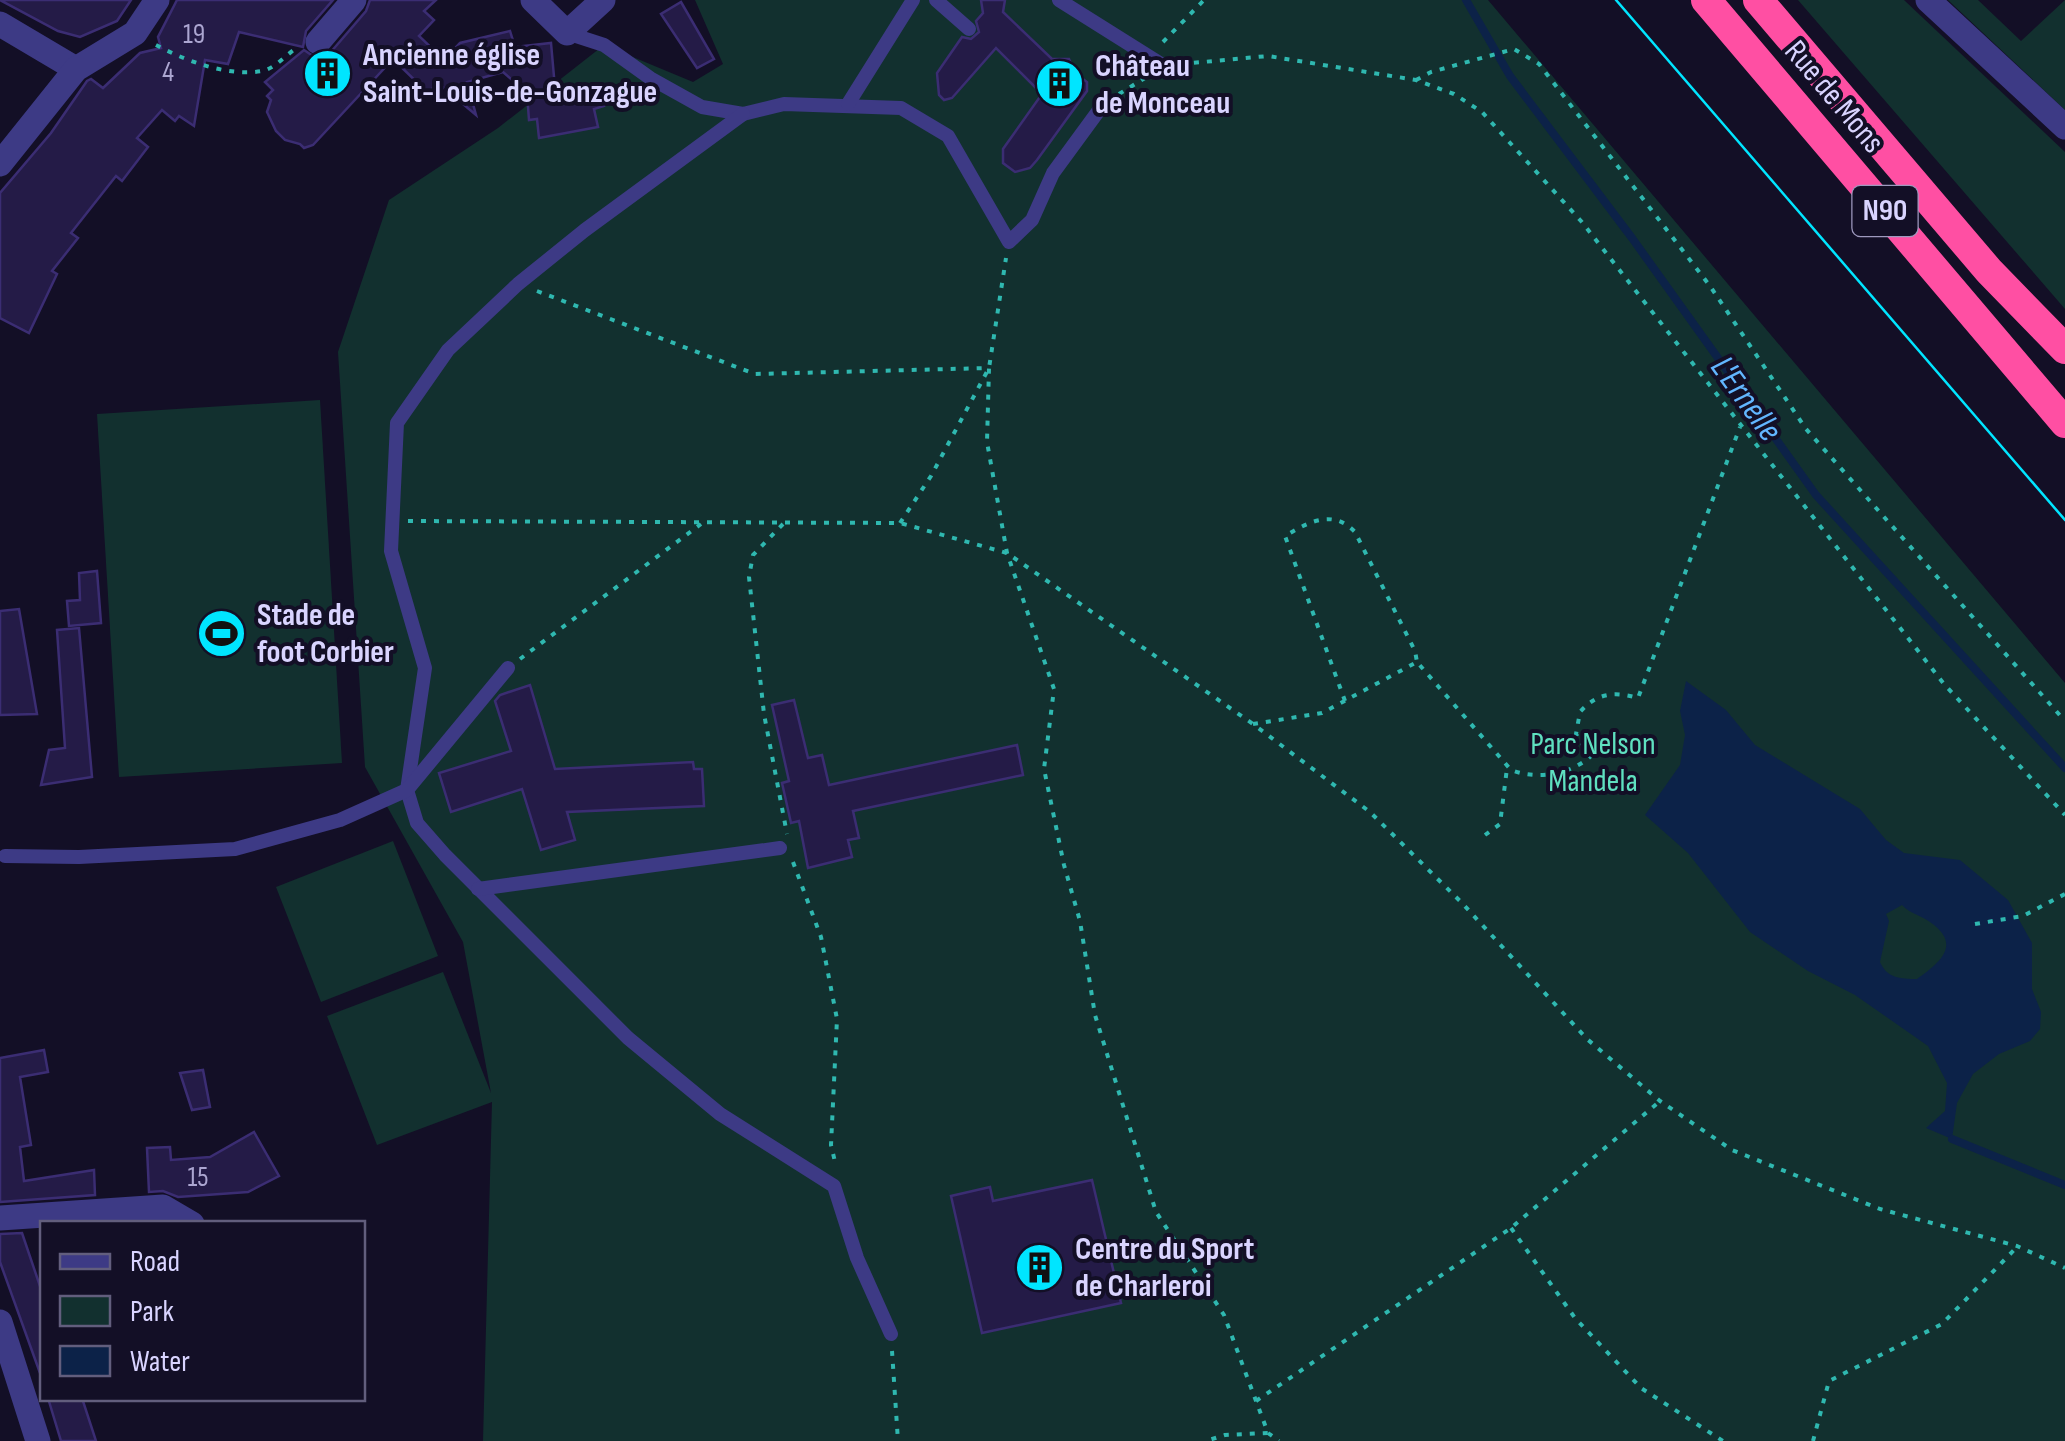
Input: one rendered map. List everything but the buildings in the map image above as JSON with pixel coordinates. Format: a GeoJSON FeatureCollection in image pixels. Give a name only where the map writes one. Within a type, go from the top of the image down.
{"type":"FeatureCollection","features":[{"type":"Feature","properties":{"kind":"highway","name":"Rue de Mons"},"geometry":{"type":"LineString","coordinates":[[1706,0],[2065,422]]}},
{"type":"Feature","properties":{"kind":"highway","name":"Rue de Mons"},"geometry":{"type":"LineString","coordinates":[[1758,0],[1989,270],[2065,348]]}},
{"type":"Feature","properties":{"kind":"street"},"geometry":{"type":"LineString","coordinates":[[0,17],[8,0]]}},
{"type":"Feature","properties":{"kind":"street"},"geometry":{"type":"LineString","coordinates":[[0,164],[76,69],[135,33],[157,0]]}},
{"type":"Feature","properties":{"kind":"street"},"geometry":{"type":"LineString","coordinates":[[318,42],[354,0]]}},
{"type":"Feature","properties":{"kind":"street"},"geometry":{"type":"LineString","coordinates":[[532,0],[567,33],[603,0]]}},
{"type":"Feature","properties":{"kind":"street"},"geometry":{"type":"LineString","coordinates":[[1928,0],[2065,128]]}},
{"type":"Feature","properties":{"kind":"street"},"geometry":{"type":"LineString","coordinates":[[0,24],[76,69]]}},
{"type":"Feature","properties":{"kind":"street"},"geometry":{"type":"LineString","coordinates":[[0,1218],[163,1207],[187,1221]]}},
{"type":"Feature","properties":{"kind":"street"},"geometry":{"type":"LineString","coordinates":[[0,1322],[38,1441]]}},
{"type":"Feature","properties":{"kind":"street"},"geometry":{"type":"LineString","coordinates":[[0,1370],[20,1389]]}},
{"type":"Feature","properties":{"kind":"lane"},"geometry":{"type":"LineString","coordinates":[[848,104],[913,0]]}},
{"type":"Feature","properties":{"kind":"lane"},"geometry":{"type":"LineString","coordinates":[[936,0],[969,29]]}},
{"type":"Feature","properties":{"kind":"lane"},"geometry":{"type":"LineString","coordinates":[[1059,0],[1164,66]]}},
{"type":"Feature","properties":{"kind":"lane"},"geometry":{"type":"LineString","coordinates":[[567,33],[604,45],[650,78],[702,107],[744,114]]}},
{"type":"Feature","properties":{"kind":"lane"},"geometry":{"type":"LineString","coordinates":[[891,1334],[857,1258],[834,1186],[720,1114],[628,1038],[417,824],[408,790],[426,668],[390,551],[397,424],[448,350],[518,284],[744,114],[784,104],[901,108],[948,136],[1009,242],[1032,220],[1053,173],[1105,102]]}},
{"type":"Feature","properties":{"kind":"lane"},"geometry":{"type":"LineString","coordinates":[[5,856],[79,857],[235,849],[340,820],[408,790],[508,668]]}},
{"type":"Feature","properties":{"kind":"lane"},"geometry":{"type":"LineString","coordinates":[[478,889],[780,848]]}},
{"type":"Feature","properties":{"kind":"path"},"geometry":{"type":"LineString","coordinates":[[1150,56],[1204,0]]}},
{"type":"Feature","properties":{"kind":"path"},"geometry":{"type":"LineString","coordinates":[[135,33],[190,61],[239,71],[266,71],[296,48],[318,42]]}},
{"type":"Feature","properties":{"kind":"path"},"geometry":{"type":"LineString","coordinates":[[1416,80],[1430,72],[1514,49],[1539,64],[1710,286],[1806,429],[2065,721]]}},
{"type":"Feature","properties":{"kind":"path"},"geometry":{"type":"LineString","coordinates":[[1105,102],[1164,66],[1268,56],[1416,80],[1454,94],[1482,112],[1580,221],[1944,684],[2065,815]]}},
{"type":"Feature","properties":{"kind":"path"},"geometry":{"type":"LineString","coordinates":[[1009,242],[989,368],[987,442],[1007,553],[1054,689],[1044,769],[1080,921],[1095,1015],[1156,1212],[1224,1315],[1268,1434]]}},
{"type":"Feature","properties":{"kind":"path"},"geometry":{"type":"LineString","coordinates":[[518,284],[756,374],[989,368]]}},
{"type":"Feature","properties":{"kind":"path"},"geometry":{"type":"LineString","coordinates":[[900,523],[931,476],[989,368]]}},
{"type":"Feature","properties":{"kind":"path"},"geometry":{"type":"LineString","coordinates":[[1345,701],[1285,536],[1326,517],[1339,519],[1355,532],[1402,623],[1417,662],[1508,766],[1524,775],[1542,776],[1582,764],[1590,757],[1576,734],[1580,712],[1599,696],[1620,693],[1638,698],[1740,427]]}},
{"type":"Feature","properties":{"kind":"path"},"geometry":{"type":"LineString","coordinates":[[392,521],[900,523],[1007,553],[1253,724],[1370,812],[1406,845],[1587,1039],[1660,1101],[1732,1150],[1880,1209],[2018,1246],[2065,1268]]}},
{"type":"Feature","properties":{"kind":"path"},"geometry":{"type":"LineString","coordinates":[[508,668],[701,524]]}},
{"type":"Feature","properties":{"kind":"path"},"geometry":{"type":"LineString","coordinates":[[783,524],[753,556],[748,577],[776,785],[794,865],[821,938],[837,1018],[831,1145],[838,1177]]}},
{"type":"Feature","properties":{"kind":"path"},"geometry":{"type":"LineString","coordinates":[[1253,724],[1322,714],[1417,662]]}},
{"type":"Feature","properties":{"kind":"path"},"geometry":{"type":"LineString","coordinates":[[1485,835],[1500,824],[1508,766]]}},
{"type":"Feature","properties":{"kind":"path"},"geometry":{"type":"LineString","coordinates":[[1976,924],[2017,917],[2065,894]]}},
{"type":"Feature","properties":{"kind":"path"},"geometry":{"type":"LineString","coordinates":[[1256,1401],[1510,1228],[1660,1101]]}},
{"type":"Feature","properties":{"kind":"path"},"geometry":{"type":"LineString","coordinates":[[1510,1228],[1575,1318],[1640,1388],[1722,1441]]}},
{"type":"Feature","properties":{"kind":"path"},"geometry":{"type":"LineString","coordinates":[[1813,1441],[1829,1381],[1942,1324],[2018,1246]]}},
{"type":"Feature","properties":{"kind":"path"},"geometry":{"type":"LineString","coordinates":[[891,1334],[898,1441]]}},
{"type":"Feature","properties":{"kind":"path"},"geometry":{"type":"LineString","coordinates":[[1206,1441],[1224,1435],[1268,1434],[1279,1441]]}},
{"type":"Feature","properties":{"kind":"green space","name":"Parc Nelson Mandela"},"geometry":{"type":"Polygon","coordinates":[[[695,0],[1488,0],[2065,683],[2065,1441],[483,1441],[492,1102],[377,1145],[327,1016],[443,972],[491,1093],[463,942],[365,767],[338,352],[389,200],[498,128],[604,45],[693,82],[723,64],[695,0]]]}},
{"type":"Feature","properties":{"kind":"green space"},"geometry":{"type":"Polygon","coordinates":[[[1798,0],[1904,0],[2065,152],[2065,309],[1798,0]]]}},
{"type":"Feature","properties":{"kind":"green space"},"geometry":{"type":"Polygon","coordinates":[[[1948,0],[1978,0],[2021,41],[2065,0],[2065,110],[1948,0]]]}},
{"type":"Feature","properties":{"kind":"green space","name":"Stade de foot Corbier"},"geometry":{"type":"Polygon","coordinates":[[[320,400],[342,763],[119,777],[97,414],[320,400]]]}},
{"type":"Feature","properties":{"kind":"green space"},"geometry":{"type":"Polygon","coordinates":[[[393,841],[438,956],[321,1002],[276,887],[393,841]]]}},
{"type":"Feature","properties":{"kind":"water"},"geometry":{"type":"Polygon","coordinates":[[[1686,681],[1726,710],[1755,745],[1860,809],[1886,840],[1904,853],[1960,860],[2008,900],[2032,943],[2032,989],[2041,1012],[2040,1029],[2030,1041],[1999,1054],[1973,1074],[1957,1103],[1952,1139],[1926,1128],[1945,1111],[1947,1083],[1928,1046],[1855,995],[1808,971],[1750,932],[1688,853],[1645,815],[1680,765],[1685,735],[1680,711],[1686,681]],[[1902,905],[1886,914],[1889,921],[1880,962],[1895,976],[1917,979],[1944,953],[1945,938],[1930,922],[1902,905]]]}},
{"type":"Feature","properties":{"kind":"waterway","name":"L'Ernelle"},"geometry":{"type":"LineString","coordinates":[[1466,0],[1510,76],[1816,495],[2065,768]]}},
{"type":"Feature","properties":{"kind":"waterway"},"geometry":{"type":"LineString","coordinates":[[1952,1139],[2065,1185]]}},
{"type":"Feature","properties":{"kind":"tram line"},"geometry":{"type":"LineString","coordinates":[[1616,0],[2065,520]]}},
{"type":"Feature","properties":{"kind":"place","name":"Ancienne église Saint-Louis-de-Gonzague"},"geometry":{"type":"Point","coordinates":[328,73]}},
{"type":"Feature","properties":{"kind":"place","name":"Château de Monceau"},"geometry":{"type":"Point","coordinates":[1060,84]}},
{"type":"Feature","properties":{"kind":"place","name":"Stade de foot Corbier"},"geometry":{"type":"Point","coordinates":[222,633]}},
{"type":"Feature","properties":{"kind":"place","name":"Centre du Sport de Charleroi"},"geometry":{"type":"Point","coordinates":[1040,1267]}}]}
